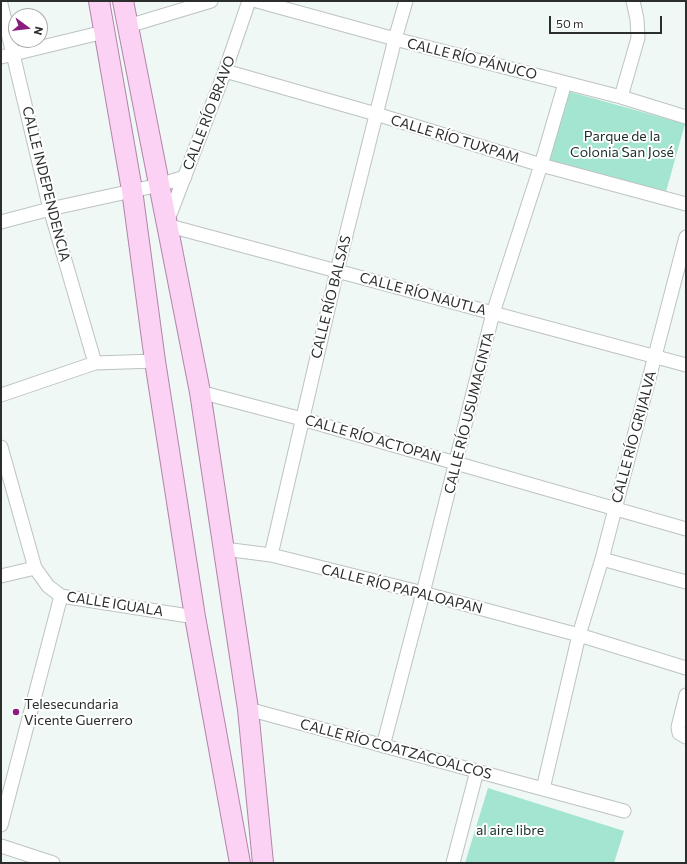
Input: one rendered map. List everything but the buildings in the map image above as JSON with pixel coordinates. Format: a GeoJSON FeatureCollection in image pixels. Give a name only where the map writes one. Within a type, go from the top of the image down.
{"type":"FeatureCollection","features":[{"type":"Feature","properties":{"kind":"main road"},"geometry":{"type":"LineString","coordinates":[[99,1],[132,190],[155,361],[195,616],[240,863]]}},
{"type":"Feature","properties":{"kind":"main road"},"geometry":{"type":"LineString","coordinates":[[123,1],[200,392],[248,709],[263,863]]}},
{"type":"Feature","properties":{"kind":"street"},"geometry":{"type":"LineString","coordinates":[[128,26],[211,1]]}},
{"type":"Feature","properties":{"kind":"street","name":"CALLE RÍO BRAVO"},"geometry":{"type":"LineString","coordinates":[[166,225],[225,71],[249,1]]}},
{"type":"Feature","properties":{"kind":"street","name":"CALLE RÍO PÁNUCO"},"geometry":{"type":"LineString","coordinates":[[257,1],[395,40],[621,97],[686,117]]}},
{"type":"Feature","properties":{"kind":"street","name":"CALLE RÍO BALSAS"},"geometry":{"type":"LineString","coordinates":[[271,555],[337,271],[406,1]]}},
{"type":"Feature","properties":{"kind":"street"},"geometry":{"type":"LineString","coordinates":[[621,97],[638,38],[637,19],[633,1]]}},
{"type":"Feature","properties":{"kind":"street","name":"CALLE INDEPENDENCIA"},"geometry":{"type":"LineString","coordinates":[[1,4],[7,55],[95,362]]}},
{"type":"Feature","properties":{"kind":"street"},"geometry":{"type":"LineString","coordinates":[[7,55],[104,32]]}},
{"type":"Feature","properties":{"kind":"street","name":"CALLE RÍO TUXPAM"},"geometry":{"type":"LineString","coordinates":[[225,71],[376,114],[541,165],[686,204]]}},
{"type":"Feature","properties":{"kind":"street","name":"CALLE RÍO USUMACINTA"},"geometry":{"type":"LineString","coordinates":[[383,746],[494,313],[541,165],[565,83]]}},
{"type":"Feature","properties":{"kind":"street"},"geometry":{"type":"LineString","coordinates":[[1,222],[50,209],[159,185],[185,177]]}},
{"type":"Feature","properties":{"kind":"street","name":"CALLE RÍO NAUTLA"},"geometry":{"type":"LineString","coordinates":[[166,225],[686,365]]}},
{"type":"Feature","properties":{"kind":"street","name":"CALLE RÍO GRIJALVA"},"geometry":{"type":"LineString","coordinates":[[543,789],[579,635],[602,559],[686,237]]}},
{"type":"Feature","properties":{"kind":"street"},"geometry":{"type":"LineString","coordinates":[[1,394],[95,362],[155,361]]}},
{"type":"Feature","properties":{"kind":"street","name":"CALLE RÍO ACTOPAN"},"geometry":{"type":"LineString","coordinates":[[200,392],[302,419],[686,529]]}},
{"type":"Feature","properties":{"kind":"street"},"geometry":{"type":"LineString","coordinates":[[1,447],[35,568],[1,576]]}},
{"type":"Feature","properties":{"kind":"street","name":"CALLE RÍO PAPALOAPAN"},"geometry":{"type":"LineString","coordinates":[[224,549],[271,555],[423,593],[579,635],[686,668]]}},
{"type":"Feature","properties":{"kind":"street"},"geometry":{"type":"LineString","coordinates":[[602,559],[686,582]]}},
{"type":"Feature","properties":{"kind":"street","name":"CALLE IGUALA"},"geometry":{"type":"LineString","coordinates":[[35,568],[48,586],[61,596],[195,616]]}},
{"type":"Feature","properties":{"kind":"street"},"geometry":{"type":"LineString","coordinates":[[1,825],[61,596]]}},
{"type":"Feature","properties":{"kind":"street"},"geometry":{"type":"LineString","coordinates":[[686,695],[678,728],[678,733],[686,737]]}},
{"type":"Feature","properties":{"kind":"street","name":"CALLE RÍO COATZACOALCOS"},"geometry":{"type":"LineString","coordinates":[[248,709],[624,811]]}},
{"type":"Feature","properties":{"kind":"street"},"geometry":{"type":"LineString","coordinates":[[453,863],[477,771]]}},
{"type":"Feature","properties":{"kind":"street"},"geometry":{"type":"LineString","coordinates":[[1,846],[53,863]]}},
{"type":"Feature","properties":{"kind":"green space","name":"Parque de la Colonia San José"},"geometry":{"type":"Polygon","coordinates":[[[567,91],[685,124],[665,195],[547,162],[567,91]]]}},
{"type":"Feature","properties":{"kind":"green space","name":"al aire libre"},"geometry":{"type":"Polygon","coordinates":[[[488,788],[624,831],[614,863],[465,863],[488,788]]]}},
{"type":"Feature","properties":{"kind":"place","name":"Telesecundaria Vicente Guerrero"},"geometry":{"type":"Point","coordinates":[16,712]}}]}
